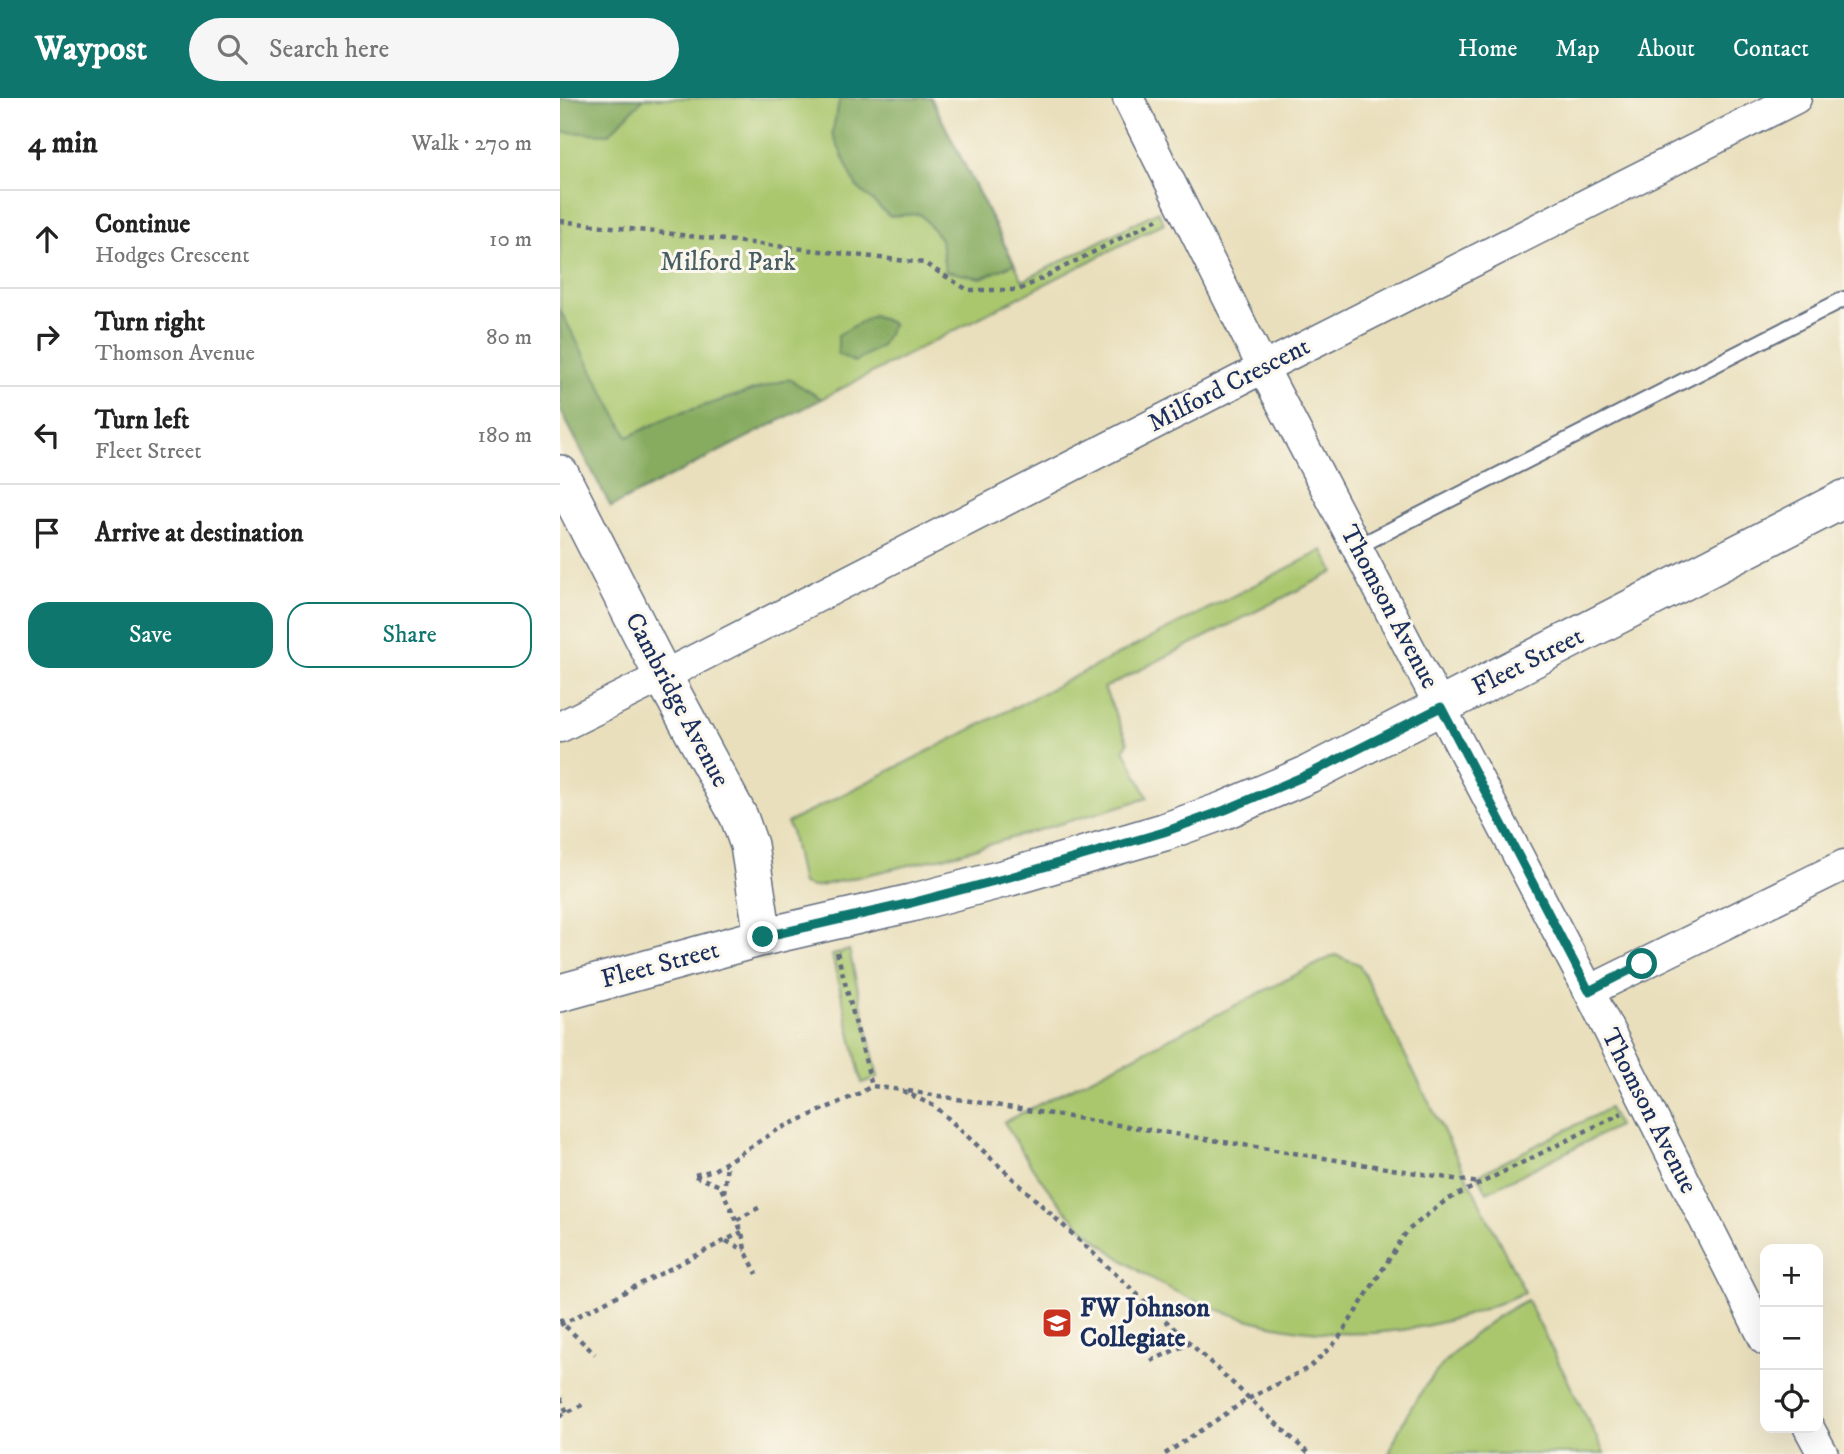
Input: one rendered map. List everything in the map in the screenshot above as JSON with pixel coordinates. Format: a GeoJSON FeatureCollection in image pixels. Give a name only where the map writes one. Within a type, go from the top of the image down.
{"type":"FeatureCollection","features":[{"type":"Feature","properties":{"kind":"street","name":"Thomson Avenue"},"geometry":{"type":"LineString","coordinates":[[1128,98],[1263,368],[1589,991],[1760,1330]]}},
{"type":"Feature","properties":{"kind":"street","name":"Milford Crescent"},"geometry":{"type":"LineString","coordinates":[[560,727],[1796,98]]}},
{"type":"Feature","properties":{"kind":"street","name":"Cambridge Avenue"},"geometry":{"type":"LineString","coordinates":[[560,474],[738,817],[749,845],[763,937]]}},
{"type":"Feature","properties":{"kind":"street","name":"Fleet Street"},"geometry":{"type":"LineString","coordinates":[[560,993],[763,937],[1010,877],[1164,832],[1225,810],[1309,774],[1844,499]]}},
{"type":"Feature","properties":{"kind":"street"},"geometry":{"type":"LineString","coordinates":[[1589,991],[1844,864]]}},
{"type":"Feature","properties":{"kind":"street"},"geometry":{"type":"LineString","coordinates":[[1812,1433],[1823,1454]]}},
{"type":"Feature","properties":{"kind":"lane"},"geometry":{"type":"LineString","coordinates":[[1357,547],[1844,299]]}},
{"type":"Feature","properties":{"kind":"path"},"geometry":{"type":"LineString","coordinates":[[560,221],[924,263],[968,290],[1020,290],[1182,206]]}},
{"type":"Feature","properties":{"kind":"path"},"geometry":{"type":"LineString","coordinates":[[836,946],[872,1086]]}},
{"type":"Feature","properties":{"kind":"path"},"geometry":{"type":"LineString","coordinates":[[757,1274],[745,1250],[737,1220],[720,1186],[695,1175],[714,1170],[779,1129],[872,1086],[1480,1184]]}},
{"type":"Feature","properties":{"kind":"path"},"geometry":{"type":"LineString","coordinates":[[901,1090],[936,1107],[1309,1454]]}},
{"type":"Feature","properties":{"kind":"path"},"geometry":{"type":"LineString","coordinates":[[1165,1454],[1250,1398],[1310,1367],[1337,1341],[1407,1231],[1446,1201],[1645,1102]]}},
{"type":"Feature","properties":{"kind":"path"},"geometry":{"type":"LineString","coordinates":[[724,1194],[727,1163]]}},
{"type":"Feature","properties":{"kind":"path"},"geometry":{"type":"LineString","coordinates":[[737,1220],[761,1207]]}},
{"type":"Feature","properties":{"kind":"path"},"geometry":{"type":"LineString","coordinates":[[595,1354],[561,1323],[742,1232]]}},
{"type":"Feature","properties":{"kind":"path"},"geometry":{"type":"LineString","coordinates":[[726,1240],[745,1250]]}},
{"type":"Feature","properties":{"kind":"path"},"geometry":{"type":"LineString","coordinates":[[1151,1362],[1190,1343]]}},
{"type":"Feature","properties":{"kind":"path"},"geometry":{"type":"LineString","coordinates":[[560,1398],[567,1412]]}},
{"type":"Feature","properties":{"kind":"path"},"geometry":{"type":"LineString","coordinates":[[560,1416],[584,1404]]}},
{"type":"Feature","properties":{"kind":"green space","name":"Milford Park"},"geometry":{"type":"Polygon","coordinates":[[[560,98],[931,98],[1023,281],[1158,211],[1164,223],[611,507],[560,409],[560,98]]]}},
{"type":"Feature","properties":{"kind":"green space"},"geometry":{"type":"Polygon","coordinates":[[[560,98],[644,98],[609,134],[560,132],[560,98]]]}},
{"type":"Feature","properties":{"kind":"green space"},"geometry":{"type":"Polygon","coordinates":[[[840,98],[931,98],[1014,264],[981,278],[945,271],[941,239],[920,214],[889,216],[856,186],[832,133],[840,98]]]}},
{"type":"Feature","properties":{"kind":"green space"},"geometry":{"type":"Polygon","coordinates":[[[560,310],[628,437],[671,416],[789,379],[822,399],[611,507],[560,409],[560,310]]]}},
{"type":"Feature","properties":{"kind":"green space"},"geometry":{"type":"Polygon","coordinates":[[[873,315],[893,324],[881,346],[854,362],[838,354],[838,335],[873,315]]]}},
{"type":"Feature","properties":{"kind":"green space"},"geometry":{"type":"Polygon","coordinates":[[[1323,550],[1334,572],[1104,688],[1128,743],[1124,749],[1148,798],[957,854],[819,886],[802,884],[787,823],[1323,550]]]}},
{"type":"Feature","properties":{"kind":"green space"},"geometry":{"type":"Polygon","coordinates":[[[849,950],[878,1077],[862,1083],[832,955],[849,950]]]}},
{"type":"Feature","properties":{"kind":"green space"},"geometry":{"type":"Polygon","coordinates":[[[1335,955],[1359,964],[1525,1292],[1460,1317],[1400,1330],[1350,1333],[1300,1330],[1250,1320],[1202,1304],[1157,1282],[1115,1254],[1076,1221],[1055,1198],[1004,1122],[1335,955]]]}},
{"type":"Feature","properties":{"kind":"green space"},"geometry":{"type":"Polygon","coordinates":[[[1609,1108],[1618,1126],[1487,1192],[1478,1175],[1609,1108]]]}},
{"type":"Feature","properties":{"kind":"green space"},"geometry":{"type":"Polygon","coordinates":[[[1527,1300],[1605,1454],[1389,1454],[1412,1406],[1443,1364],[1482,1328],[1527,1300]]]}},
{"type":"Feature","properties":{"kind":"place","name":"FW Johnson Collegiate"},"geometry":{"type":"Point","coordinates":[1057,1323]}},
{"type":"Feature","properties":{"kind":"route"},"geometry":{"type":"LineString","coordinates":[[763,937],[911,903],[1164,832],[1225,810],[1309,774],[1441,707],[1589,991],[1642,964]]}}]}
